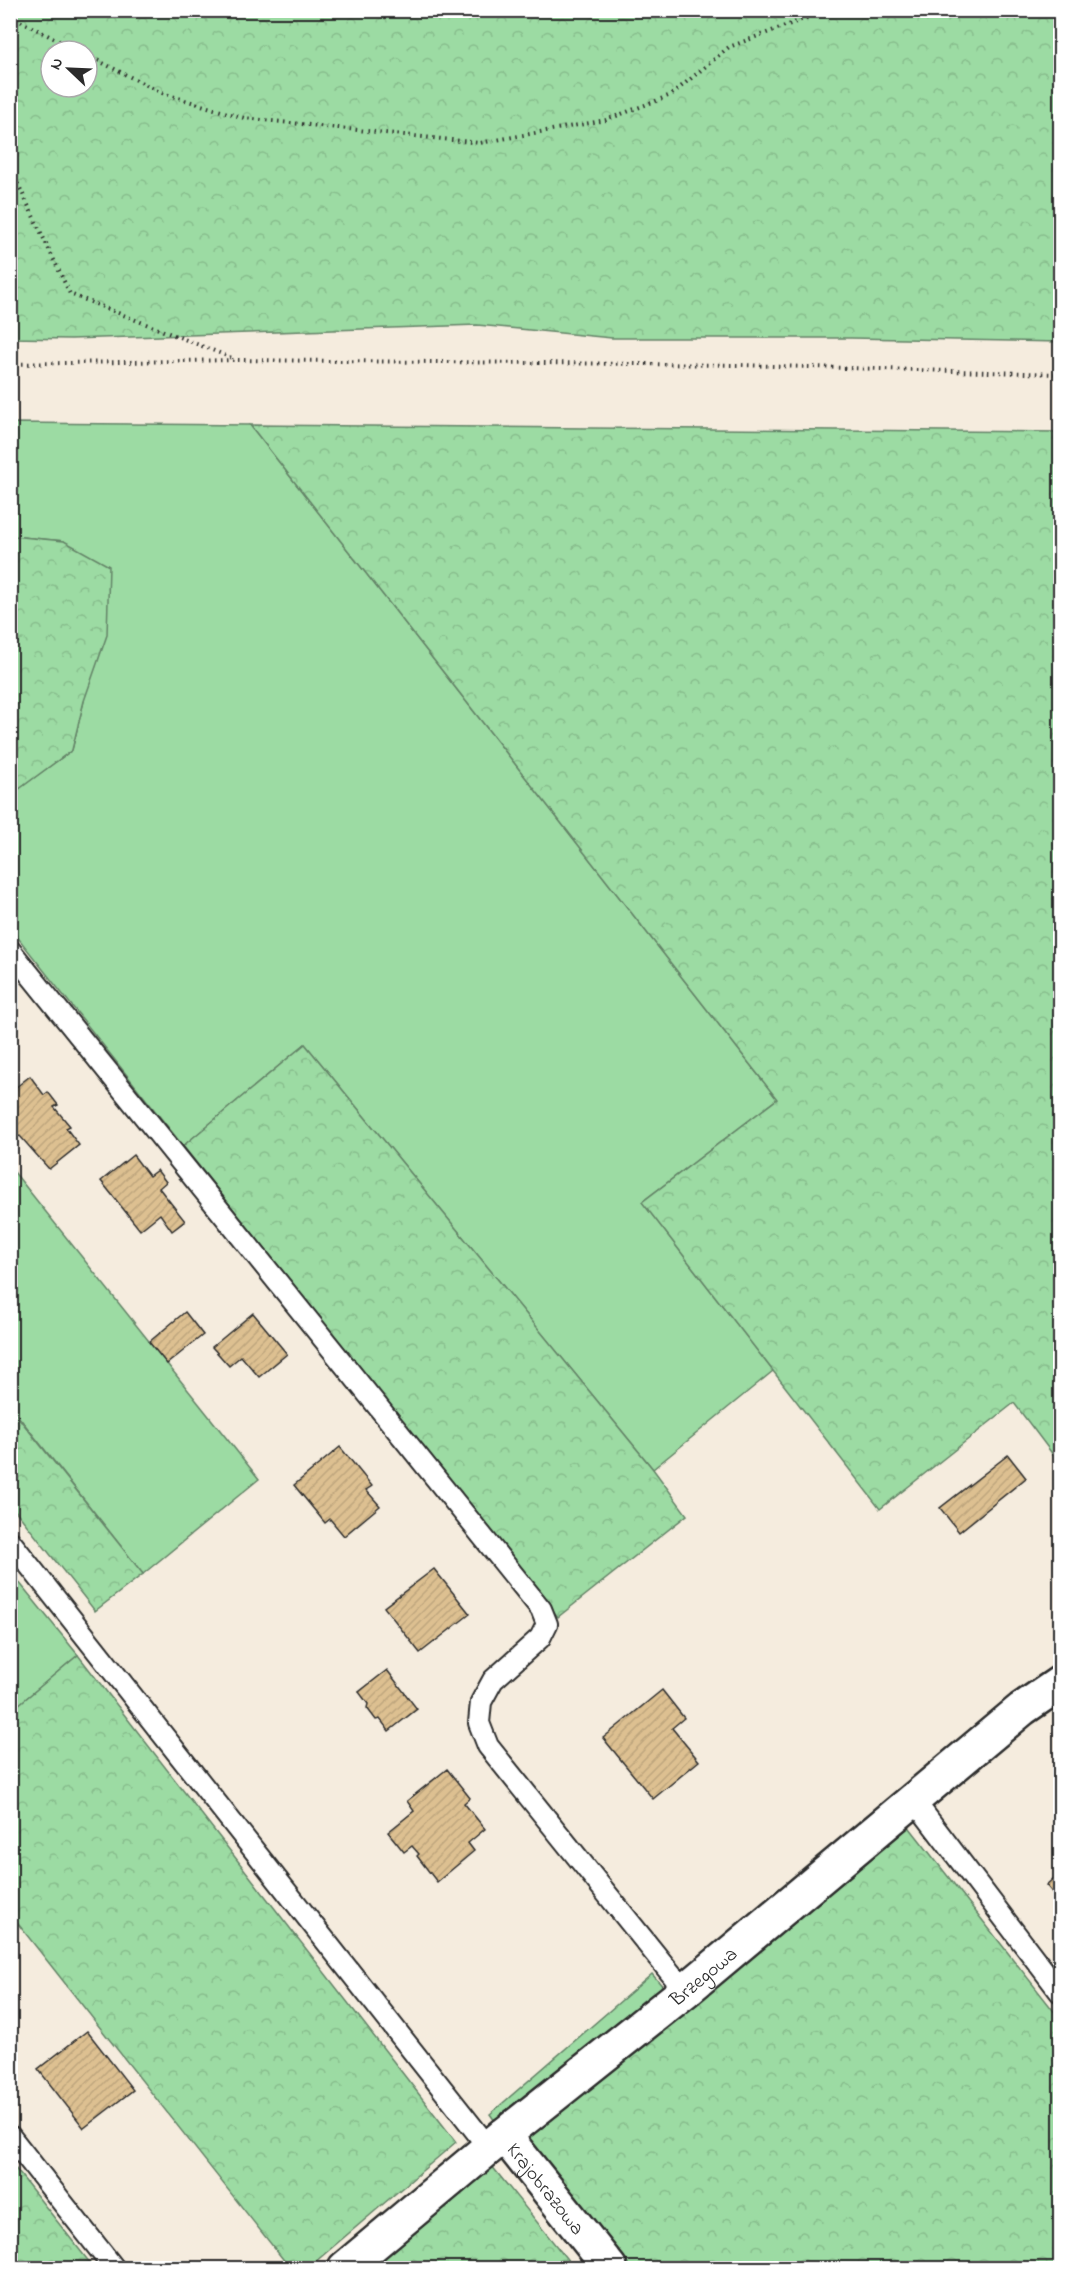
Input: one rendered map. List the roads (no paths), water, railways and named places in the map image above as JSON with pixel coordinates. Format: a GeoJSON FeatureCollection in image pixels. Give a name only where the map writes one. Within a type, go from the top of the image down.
{"type":"FeatureCollection","features":[{"type":"Feature","properties":{"kind":"street","name":"Brzegowa"},"geometry":{"type":"LineString","coordinates":[[345,2268],[497,2141],[685,1991],[1022,1709],[1060,1683]]}},
{"type":"Feature","properties":{"kind":"street","name":"Krajobrazowa"},"geometry":{"type":"LineString","coordinates":[[497,2141],[610,2268]]}},
{"type":"Feature","properties":{"kind":"lane"},"geometry":{"type":"LineString","coordinates":[[10,950],[541,1609],[547,1624],[540,1638],[493,1680],[481,1701],[479,1723],[488,1746],[685,1991]]}},
{"type":"Feature","properties":{"kind":"lane"},"geometry":{"type":"LineString","coordinates":[[10,1540],[497,2141]]}},
{"type":"Feature","properties":{"kind":"lane"},"geometry":{"type":"LineString","coordinates":[[914,1798],[1060,1992]]}},
{"type":"Feature","properties":{"kind":"lane"},"geometry":{"type":"LineString","coordinates":[[10,2136],[114,2268]]}}]}
